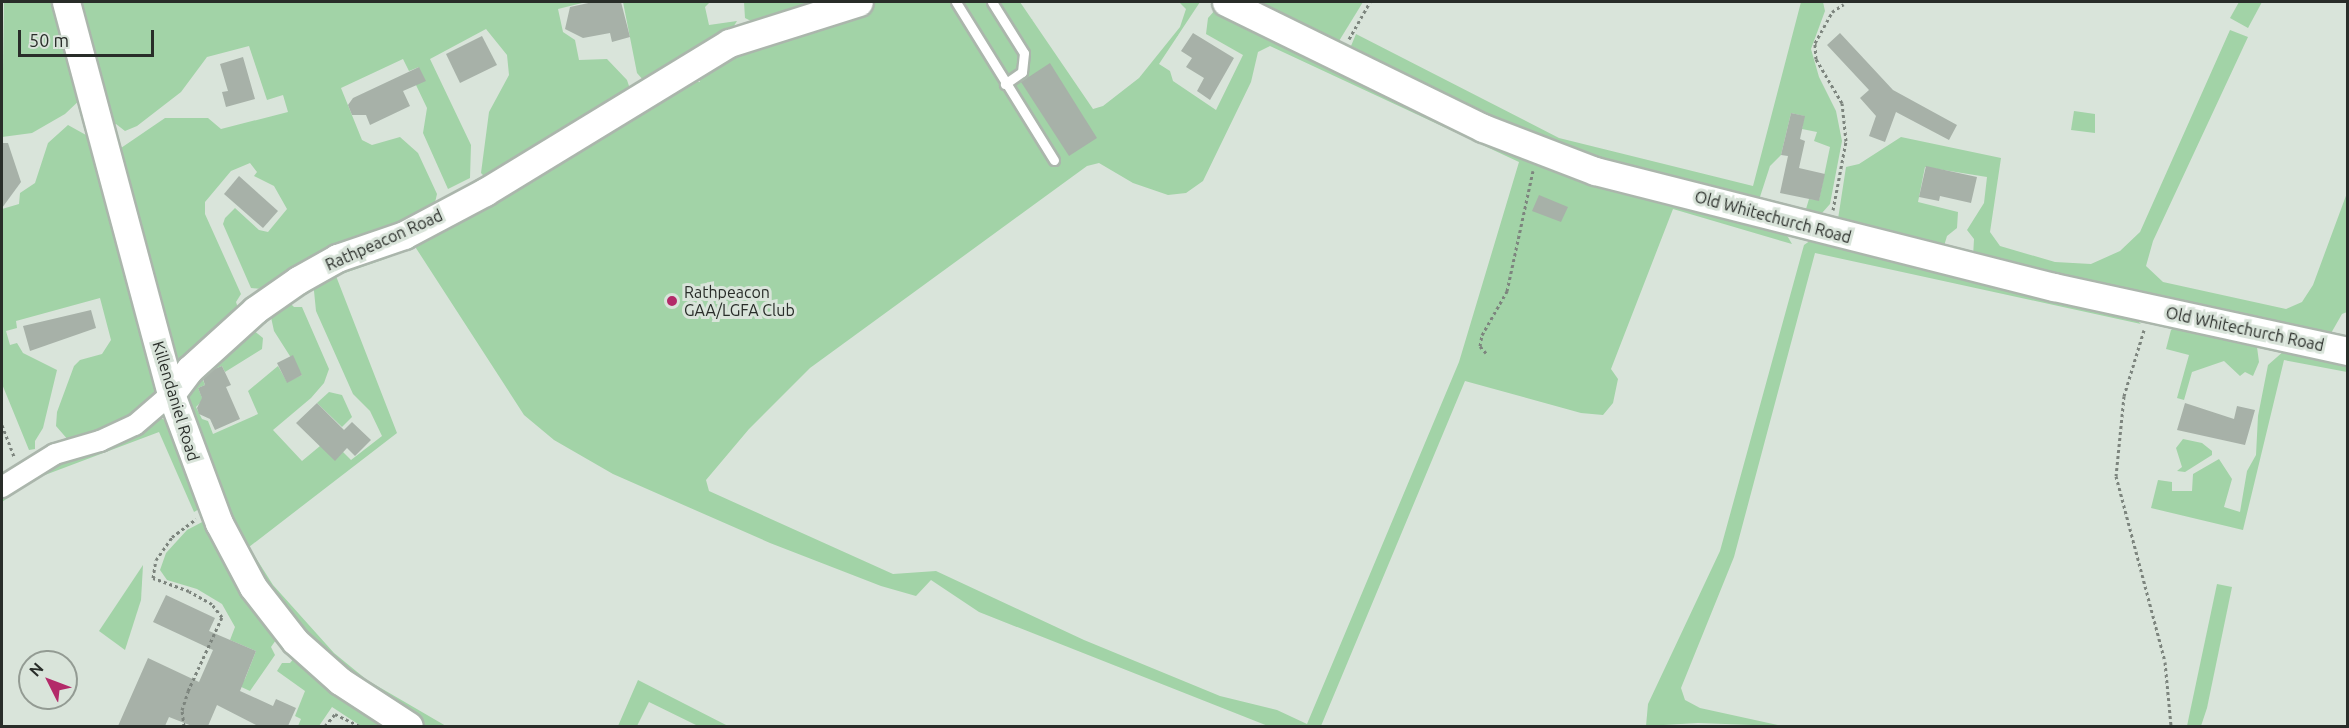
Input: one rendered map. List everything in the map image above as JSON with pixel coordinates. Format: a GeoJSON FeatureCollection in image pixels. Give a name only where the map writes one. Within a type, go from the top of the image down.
{"type":"FeatureCollection","features":[{"type":"Feature","properties":{"kind":"street","name":"Killendaniel Road"},"geometry":{"type":"LineString","coordinates":[[66,2],[171,394],[219,523],[272,614],[295,641],[331,674],[410,726]]}},
{"type":"Feature","properties":{"kind":"street","name":"Rathpeacon Road"},"geometry":{"type":"LineString","coordinates":[[2,487],[55,454],[116,435],[150,414],[171,394],[190,369],[255,310],[298,280],[338,258],[404,235],[485,192],[729,43],[859,2]]}},
{"type":"Feature","properties":{"kind":"street","name":"Old Whitechurch Road"},"geometry":{"type":"LineString","coordinates":[[1226,2],[1482,128],[1595,171],[2009,276],[2348,351]]}},
{"type":"Feature","properties":{"kind":"lane"},"geometry":{"type":"LineString","coordinates":[[969,2],[957,5],[1054,160]]}},
{"type":"Feature","properties":{"kind":"lane"},"geometry":{"type":"LineString","coordinates":[[992,2],[1024,53],[1022,72],[1005,84]]}},
{"type":"Feature","properties":{"kind":"path"},"geometry":{"type":"LineString","coordinates":[[1348,40],[1370,2]]}},
{"type":"Feature","properties":{"kind":"path"},"geometry":{"type":"LineString","coordinates":[[1835,203],[1846,141],[1842,103],[1816,60],[1815,43],[1832,12],[1845,4]]}},
{"type":"Feature","properties":{"kind":"path"},"geometry":{"type":"LineString","coordinates":[[1486,353],[1480,346],[1482,335],[1507,291],[1534,168]]}},
{"type":"Feature","properties":{"kind":"path"},"geometry":{"type":"LineString","coordinates":[[2146,325],[2124,396],[2116,476],[2165,662],[2171,726]]}},
{"type":"Feature","properties":{"kind":"path"},"geometry":{"type":"LineString","coordinates":[[2,424],[13,453]]}},
{"type":"Feature","properties":{"kind":"path"},"geometry":{"type":"LineString","coordinates":[[184,726],[182,710],[188,692],[222,617],[212,604],[189,591],[153,578],[156,560],[172,537],[197,518]]}},
{"type":"Feature","properties":{"kind":"path"},"geometry":{"type":"LineString","coordinates":[[325,726],[335,714],[360,726]]}},
{"type":"Feature","properties":{"kind":"green space"},"geometry":{"type":"Polygon","coordinates":[[[4,2],[58,2],[84,96],[65,114],[32,133],[2,137],[4,2]]]}},
{"type":"Feature","properties":{"kind":"green space"},"geometry":{"type":"Polygon","coordinates":[[[75,2],[586,2],[558,9],[563,32],[575,40],[579,60],[607,59],[627,80],[630,89],[486,178],[481,173],[489,112],[509,75],[507,55],[486,29],[430,59],[471,145],[470,178],[448,189],[423,133],[427,108],[416,85],[419,67],[409,71],[403,59],[341,88],[362,140],[372,145],[400,137],[418,153],[437,194],[434,207],[262,289],[251,288],[223,224],[225,218],[235,208],[259,230],[268,232],[287,209],[274,186],[254,176],[257,172],[250,163],[231,171],[205,202],[205,214],[241,294],[236,302],[239,311],[181,365],[174,364],[118,155],[121,148],[165,118],[208,118],[221,129],[288,112],[283,95],[267,100],[249,46],[207,57],[181,92],[137,126],[125,131],[116,124],[108,125],[75,2]]]}},
{"type":"Feature","properties":{"kind":"green space"},"geometry":{"type":"Polygon","coordinates":[[[623,2],[710,2],[705,7],[709,25],[737,21],[732,29],[644,81],[637,73],[623,2]]]}},
{"type":"Feature","properties":{"kind":"green space"},"geometry":{"type":"Polygon","coordinates":[[[744,2],[837,2],[755,23],[745,18],[744,2]]]}},
{"type":"Feature","properties":{"kind":"green space","name":"Rathpeacon GAA/LGFA Club"},"geometry":{"type":"Polygon","coordinates":[[[877,2],[1020,2],[1093,109],[1103,106],[1139,78],[1180,27],[1186,9],[1179,2],[1200,2],[1159,64],[1170,71],[1173,81],[1216,110],[1243,55],[1206,34],[1208,18],[1216,9],[1785,232],[1792,244],[1673,209],[1611,369],[1618,379],[1613,403],[1603,415],[1581,413],[1465,381],[1321,726],[1268,726],[979,612],[931,580],[916,596],[881,586],[770,543],[613,474],[554,440],[524,415],[414,245],[683,79],[700,82],[698,73],[717,54],[877,2]],[[1270,46],[1258,52],[1251,82],[1203,181],[1186,193],[1168,195],[1133,183],[1099,163],[1087,166],[810,368],[749,429],[706,480],[709,491],[893,574],[936,571],[1084,640],[1220,696],[1277,710],[1307,724],[1459,362],[1519,162],[1270,46]]]}},
{"type":"Feature","properties":{"kind":"green space"},"geometry":{"type":"Polygon","coordinates":[[[1246,2],[1363,2],[1339,41],[1330,41],[1246,2]]]}},
{"type":"Feature","properties":{"kind":"green space"},"geometry":{"type":"Polygon","coordinates":[[[1801,2],[1823,2],[1825,11],[1811,49],[1819,77],[1836,111],[1842,141],[1830,204],[1822,213],[1806,209],[1809,199],[1819,200],[1830,147],[1814,141],[1817,132],[1802,129],[1804,116],[1791,113],[1781,155],[1770,166],[1758,203],[1543,145],[1351,46],[1356,34],[1559,138],[1753,186],[1801,2]]]}},
{"type":"Feature","properties":{"kind":"green space"},"geometry":{"type":"Polygon","coordinates":[[[2239,2],[2262,2],[2248,28],[2230,18],[2239,2]]]}},
{"type":"Feature","properties":{"kind":"green space"},"geometry":{"type":"Polygon","coordinates":[[[2230,30],[2248,37],[2153,241],[2146,266],[2163,282],[2286,309],[2302,302],[2313,285],[2347,193],[2347,312],[2342,314],[2330,335],[1973,257],[1974,239],[1967,230],[1984,203],[1987,177],[1925,167],[1918,202],[1958,212],[1957,228],[1947,236],[1944,246],[1838,219],[1846,167],[1859,164],[1901,137],[2001,158],[1990,232],[2000,246],[2055,262],[2091,264],[2120,251],[2140,232],[2230,30]]]}},
{"type":"Feature","properties":{"kind":"green space"},"geometry":{"type":"Polygon","coordinates":[[[2074,111],[2095,114],[2095,133],[2071,130],[2074,111]]]}},
{"type":"Feature","properties":{"kind":"green space"},"geometry":{"type":"Polygon","coordinates":[[[68,125],[86,135],[91,133],[159,394],[123,426],[69,441],[56,426],[57,412],[74,366],[80,360],[102,354],[111,340],[100,298],[16,321],[17,328],[6,331],[10,345],[17,343],[23,353],[57,370],[43,428],[35,441],[35,449],[29,450],[2,384],[2,209],[19,204],[20,193],[35,183],[48,143],[68,125]]]}},
{"type":"Feature","properties":{"kind":"green space"},"geometry":{"type":"Polygon","coordinates":[[[1814,238],[2131,315],[2141,324],[1815,253],[1734,557],[1681,688],[1685,700],[1700,708],[1782,726],[1698,723],[1646,726],[1648,704],[1720,551],[1804,245],[1814,238]]]}},
{"type":"Feature","properties":{"kind":"green space"},"geometry":{"type":"Polygon","coordinates":[[[401,246],[404,251],[336,276],[397,433],[249,547],[273,585],[334,653],[367,680],[446,726],[425,726],[362,687],[303,637],[243,551],[184,402],[188,382],[247,325],[263,338],[262,349],[225,372],[222,366],[201,375],[205,385],[198,388],[203,400],[196,407],[202,419],[208,421],[213,434],[258,414],[248,391],[278,366],[287,382],[302,375],[274,331],[269,308],[285,298],[294,307],[302,307],[329,369],[324,383],[311,398],[273,430],[302,461],[320,446],[343,452],[351,460],[382,436],[370,411],[353,394],[316,311],[313,281],[401,246]]]}},
{"type":"Feature","properties":{"kind":"green space"},"geometry":{"type":"Polygon","coordinates":[[[2178,324],[2257,347],[2259,362],[2253,376],[2245,372],[2240,376],[2224,361],[2192,372],[2184,400],[2177,398],[2189,355],[2166,349],[2171,330],[2178,324]]]}},
{"type":"Feature","properties":{"kind":"green space"},"geometry":{"type":"Polygon","coordinates":[[[2285,350],[2347,363],[2347,372],[2284,360],[2243,530],[2151,508],[2158,480],[2172,482],[2172,491],[2192,491],[2193,474],[2219,459],[2232,479],[2224,507],[2240,512],[2247,471],[2256,455],[2258,416],[2268,365],[2285,350]]]}},
{"type":"Feature","properties":{"kind":"green space"},"geometry":{"type":"Polygon","coordinates":[[[329,392],[342,395],[352,417],[342,427],[317,403],[329,392]]]}},
{"type":"Feature","properties":{"kind":"green space"},"geometry":{"type":"Polygon","coordinates":[[[159,416],[171,425],[201,508],[194,512],[159,432],[37,478],[2,502],[2,493],[22,479],[159,416]]]}},
{"type":"Feature","properties":{"kind":"green space"},"geometry":{"type":"Polygon","coordinates":[[[2183,439],[2202,443],[2212,451],[2212,455],[2185,472],[2177,471],[2182,467],[2176,448],[2183,439]]]}},
{"type":"Feature","properties":{"kind":"green space"},"geometry":{"type":"Polygon","coordinates":[[[206,520],[278,637],[271,647],[275,655],[250,691],[237,685],[245,679],[256,651],[230,640],[235,627],[222,604],[197,589],[167,580],[160,570],[166,553],[187,530],[206,520]]]}},
{"type":"Feature","properties":{"kind":"green space"},"geometry":{"type":"Polygon","coordinates":[[[143,565],[141,600],[125,650],[99,631],[143,565]]]}},
{"type":"Feature","properties":{"kind":"green space"},"geometry":{"type":"Polygon","coordinates":[[[2217,584],[2232,587],[2207,708],[2201,726],[2187,726],[2217,584]]]}},
{"type":"Feature","properties":{"kind":"green space"},"geometry":{"type":"Polygon","coordinates":[[[296,656],[393,726],[361,726],[332,707],[319,726],[298,726],[301,719],[295,716],[305,691],[277,671],[282,663],[290,663],[296,656]]]}},
{"type":"Feature","properties":{"kind":"green space"},"geometry":{"type":"Polygon","coordinates":[[[638,680],[728,726],[698,726],[649,702],[637,726],[618,726],[638,680]]]}},
{"type":"Feature","properties":{"kind":"building"},"geometry":{"type":"Polygon","coordinates":[[[593,2],[621,2],[630,37],[612,42],[610,33],[583,38],[565,29],[570,7],[593,2]]]}},
{"type":"Feature","properties":{"kind":"building"},"geometry":{"type":"Polygon","coordinates":[[[1193,33],[1234,58],[1210,100],[1197,91],[1204,78],[1186,67],[1192,58],[1181,51],[1193,33]]]}},
{"type":"Feature","properties":{"kind":"building"},"geometry":{"type":"Polygon","coordinates":[[[1840,33],[1893,90],[1957,125],[1949,140],[1896,112],[1885,142],[1869,136],[1876,116],[1860,98],[1869,90],[1827,45],[1840,33]]]}},
{"type":"Feature","properties":{"kind":"building"},"geometry":{"type":"Polygon","coordinates":[[[482,36],[497,65],[460,83],[446,54],[482,36]]]}},
{"type":"Feature","properties":{"kind":"building"},"geometry":{"type":"Polygon","coordinates":[[[243,57],[255,99],[226,107],[222,92],[228,91],[220,64],[243,57]]]}},
{"type":"Feature","properties":{"kind":"building"},"geometry":{"type":"Polygon","coordinates":[[[1050,63],[1097,138],[1069,156],[1021,82],[1050,63]]]}},
{"type":"Feature","properties":{"kind":"building"},"geometry":{"type":"Polygon","coordinates":[[[419,67],[426,81],[403,91],[410,106],[370,125],[366,115],[352,115],[348,105],[353,98],[419,67]]]}},
{"type":"Feature","properties":{"kind":"building"},"geometry":{"type":"Polygon","coordinates":[[[1791,113],[1805,116],[1800,139],[1805,141],[1799,168],[1825,174],[1819,201],[1780,193],[1788,156],[1781,155],[1791,113]]]}},
{"type":"Feature","properties":{"kind":"building"},"geometry":{"type":"Polygon","coordinates":[[[2,143],[8,143],[21,182],[2,208],[2,143]]]}},
{"type":"Feature","properties":{"kind":"building"},"geometry":{"type":"Polygon","coordinates":[[[1926,166],[1977,177],[1971,203],[1940,196],[1939,201],[1919,197],[1926,166]]]}},
{"type":"Feature","properties":{"kind":"building"},"geometry":{"type":"Polygon","coordinates":[[[239,176],[278,211],[263,228],[224,194],[239,176]]]}},
{"type":"Feature","properties":{"kind":"building"},"geometry":{"type":"Polygon","coordinates":[[[1539,195],[1568,207],[1561,222],[1532,211],[1539,195]]]}},
{"type":"Feature","properties":{"kind":"building"},"geometry":{"type":"Polygon","coordinates":[[[91,310],[96,328],[30,351],[23,326],[91,310]]]}},
{"type":"Feature","properties":{"kind":"building"},"geometry":{"type":"Polygon","coordinates":[[[293,355],[302,375],[287,383],[277,363],[293,355]]]}},
{"type":"Feature","properties":{"kind":"building"},"geometry":{"type":"Polygon","coordinates":[[[222,366],[231,385],[226,387],[240,419],[215,430],[210,419],[199,414],[197,408],[202,398],[198,388],[205,385],[203,379],[212,370],[222,366]]]}},
{"type":"Feature","properties":{"kind":"building"},"geometry":{"type":"Polygon","coordinates":[[[317,403],[344,430],[352,422],[371,440],[355,456],[347,448],[335,461],[296,423],[317,403]]]}},
{"type":"Feature","properties":{"kind":"building"},"geometry":{"type":"Polygon","coordinates":[[[2185,403],[2234,419],[2237,406],[2255,410],[2245,445],[2177,430],[2185,403]]]}},
{"type":"Feature","properties":{"kind":"building"},"geometry":{"type":"Polygon","coordinates":[[[166,595],[215,618],[209,631],[256,651],[240,691],[273,706],[276,699],[296,708],[288,726],[258,726],[217,705],[208,726],[192,726],[169,717],[165,726],[118,726],[148,658],[199,682],[213,650],[153,622],[166,595]]]}},
{"type":"Feature","properties":{"kind":"place","name":"Rathpeacon GAA/LGFA Club"},"geometry":{"type":"Point","coordinates":[672,301]}}]}
